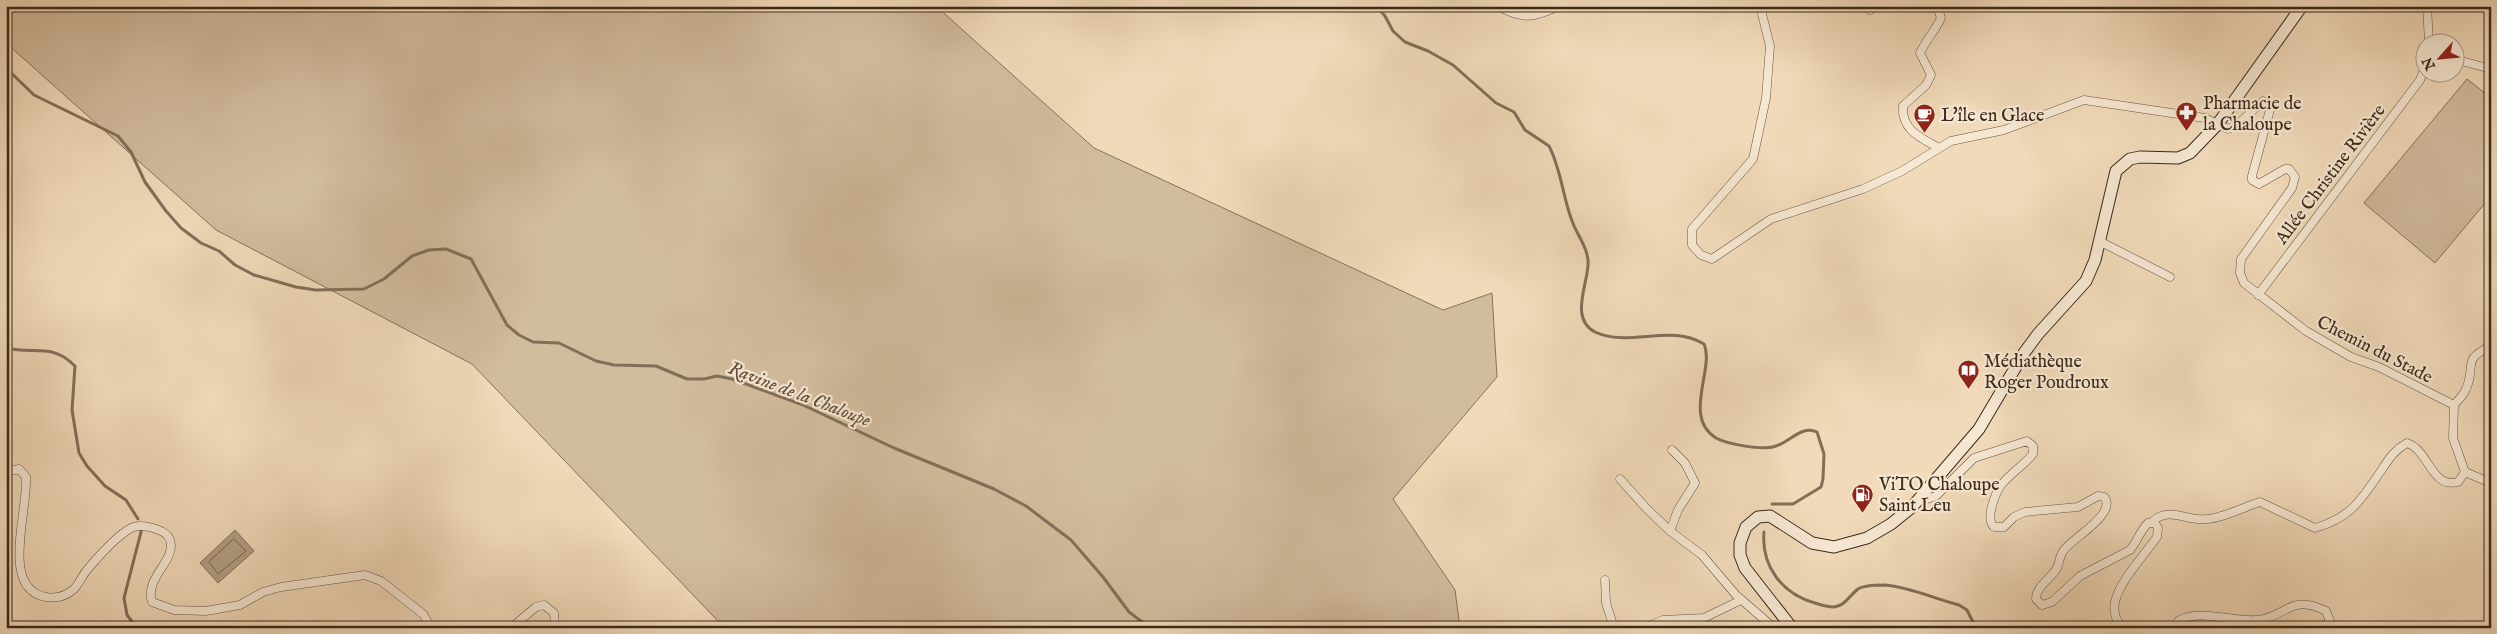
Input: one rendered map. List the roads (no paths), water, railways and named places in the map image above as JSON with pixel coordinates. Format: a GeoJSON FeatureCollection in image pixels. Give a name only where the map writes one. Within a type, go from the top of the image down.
{"type":"FeatureCollection","features":[{"type":"Feature","properties":{"kind":"main road"},"geometry":{"type":"LineString","coordinates":[[1792,628],[1745,568],[1740,555],[1742,535],[1751,521],[1758,517],[1770,516],[1812,543],[1834,547],[1868,538],[1891,524],[1922,497],[1979,429],[2024,353],[2038,334],[2086,281],[2095,260],[2116,170],[2130,159],[2184,156],[2205,140],[2302,6]]}},
{"type":"Feature","properties":{"kind":"street"},"geometry":{"type":"LineString","coordinates":[[1498,6],[1519,17],[1544,13],[1559,6]]}},
{"type":"Feature","properties":{"kind":"street"},"geometry":{"type":"LineString","coordinates":[[1760,6],[1770,46],[1766,98],[1752,160],[1692,229],[1692,245],[1701,255],[1712,258],[1771,219],[1863,189],[1902,171],[1951,141],[2004,130],[2084,100],[2205,118],[2217,124]]}},
{"type":"Feature","properties":{"kind":"street"},"geometry":{"type":"LineString","coordinates":[[1937,6],[1941,18],[1936,28],[1926,38],[1920,53],[1931,75],[1926,85],[1903,106],[1902,116],[1908,128],[1939,148]]}},
{"type":"Feature","properties":{"kind":"street"},"geometry":{"type":"LineString","coordinates":[[2427,6],[2428,32]]}},
{"type":"Feature","properties":{"kind":"street"},"geometry":{"type":"LineString","coordinates":[[2464,62],[2491,69]]}},
{"type":"Feature","properties":{"kind":"street","name":"Allée Christine Rivière"},"geometry":{"type":"LineString","coordinates":[[2258,294],[2418,82]]}},
{"type":"Feature","properties":{"kind":"street","name":"Chemin du Stade"},"geometry":{"type":"LineString","coordinates":[[2217,124],[2232,128],[2263,101],[2268,102],[2271,106],[2252,180],[2259,184],[2284,168],[2289,169],[2295,177],[2292,188],[2241,259],[2241,278],[2244,283],[2306,331],[2351,357],[2379,367],[2454,405]]}},
{"type":"Feature","properties":{"kind":"street"},"geometry":{"type":"LineString","coordinates":[[2099,241],[2170,277]]}},
{"type":"Feature","properties":{"kind":"street"},"geometry":{"type":"LineString","coordinates":[[2491,346],[2475,354],[2471,361],[2467,387],[2454,405],[2453,438],[2466,472],[2491,482]]}},
{"type":"Feature","properties":{"kind":"street"},"geometry":{"type":"LineString","coordinates":[[1922,497],[1926,499],[1936,496],[1974,458],[2027,441],[2033,446],[2033,454],[2000,488],[1990,512],[1990,520],[1994,527],[2004,527],[2018,514],[2025,512],[2064,510],[2078,507],[2098,496],[2104,497],[2108,502],[2108,506],[2102,516],[2062,551],[2056,570],[2038,590],[2036,599],[2042,605],[2052,602],[2080,576],[2130,550],[2136,543],[2143,528],[2160,515],[2169,513],[2208,519],[2260,502],[2315,528],[2332,523],[2348,514],[2364,496],[2398,448],[2407,443],[2415,446],[2441,481],[2449,485],[2458,482],[2466,472]]}},
{"type":"Feature","properties":{"kind":"street"},"geometry":{"type":"LineString","coordinates":[[1670,531],[1678,510],[1695,483],[1684,463],[1672,450]]}},
{"type":"Feature","properties":{"kind":"street"},"geometry":{"type":"LineString","coordinates":[[6,472],[19,469],[26,477],[27,491],[14,554],[16,575],[22,587],[33,594],[48,598],[62,597],[75,588],[98,557],[132,528],[145,526],[162,530],[170,538],[172,546],[167,560],[151,585],[149,593],[152,602],[160,607],[174,610],[206,611],[240,605],[264,592],[281,587],[365,575],[381,581],[423,614],[431,628]]}},
{"type":"Feature","properties":{"kind":"street"},"geometry":{"type":"LineString","coordinates":[[1620,480],[1670,531],[1702,554],[1741,600],[1774,628]]}},
{"type":"Feature","properties":{"kind":"street"},"geometry":{"type":"LineString","coordinates":[[2120,628],[2116,618],[2115,601],[2157,537],[2158,528],[2153,521]]}},
{"type":"Feature","properties":{"kind":"street"},"geometry":{"type":"LineString","coordinates":[[1604,580],[1606,603],[1614,628]]}},
{"type":"Feature","properties":{"kind":"street"},"geometry":{"type":"LineString","coordinates":[[1645,628],[1663,620],[1704,618],[1741,600]]}},
{"type":"Feature","properties":{"kind":"street"},"geometry":{"type":"LineString","coordinates":[[2176,628],[2178,621],[2191,615],[2260,620],[2293,605],[2304,604],[2326,611],[2330,621],[2322,628]]}},
{"type":"Feature","properties":{"kind":"street"},"geometry":{"type":"LineString","coordinates":[[511,628],[536,607],[544,605],[554,613],[555,628]]}},
{"type":"Feature","properties":{"kind":"street"},"geometry":{"type":"LineString","coordinates":[[2295,628],[2312,628]]}},
{"type":"Feature","properties":{"kind":"water"},"geometry":{"type":"Polygon","coordinates":[[[235,530],[254,551],[218,583],[200,563],[235,530]]]}},
{"type":"Feature","properties":{"kind":"waterway"},"geometry":{"type":"LineString","coordinates":[[1376,6],[1385,16],[1393,31],[1405,42],[1428,51],[1453,65],[1496,103],[1514,112],[1525,130],[1549,146],[1557,166],[1570,216],[1587,255],[1588,265],[1582,302],[1583,319],[1587,326],[1595,332],[1608,336],[1622,338],[1678,336],[1691,338],[1704,344],[1706,366],[1701,392],[1701,418],[1706,429],[1716,438],[1745,446],[1763,448],[1781,444],[1801,432],[1811,430],[1817,432],[1824,454],[1821,487],[1793,504],[1772,504]]}},
{"type":"Feature","properties":{"kind":"waterway","name":"Ravine de la Chaloupe"},"geometry":{"type":"LineString","coordinates":[[6,68],[34,95],[118,136],[131,152],[145,182],[181,228],[201,243],[219,251],[235,265],[254,275],[296,287],[316,290],[364,289],[384,279],[412,256],[429,250],[446,249],[471,259],[507,325],[519,335],[533,342],[559,343],[596,361],[614,365],[656,366],[687,379],[704,379],[717,376],[732,379],[803,405],[894,448],[994,489],[1026,506],[1071,540],[1103,577],[1129,612],[1145,624],[1160,628]]}},
{"type":"Feature","properties":{"kind":"waterway"},"geometry":{"type":"LineString","coordinates":[[6,348],[58,354],[75,366],[72,410],[79,453],[87,466],[105,486],[126,500],[138,519]]}},
{"type":"Feature","properties":{"kind":"waterway"},"geometry":{"type":"LineString","coordinates":[[137,628],[127,615],[124,598],[142,528]]}},
{"type":"Feature","properties":{"kind":"waterway"},"geometry":{"type":"LineString","coordinates":[[1764,532],[1766,556],[1770,567],[1784,586],[1803,599],[1834,607],[1844,602],[1861,588],[1875,585],[1894,586],[1959,605],[1967,610],[1976,628]]}},
{"type":"Feature","properties":{"kind":"place","name":"Pharmacie de la Chaloupe"},"geometry":{"type":"Point","coordinates":[2187,132]}},
{"type":"Feature","properties":{"kind":"place","name":"L'île en Glace"},"geometry":{"type":"Point","coordinates":[1925,134]}},
{"type":"Feature","properties":{"kind":"place","name":"Médiathèque Roger Poudroux"},"geometry":{"type":"Point","coordinates":[1968,390]}},
{"type":"Feature","properties":{"kind":"place","name":"ViTO Chaloupe Saint Leu"},"geometry":{"type":"Point","coordinates":[1863,513]}}]}
